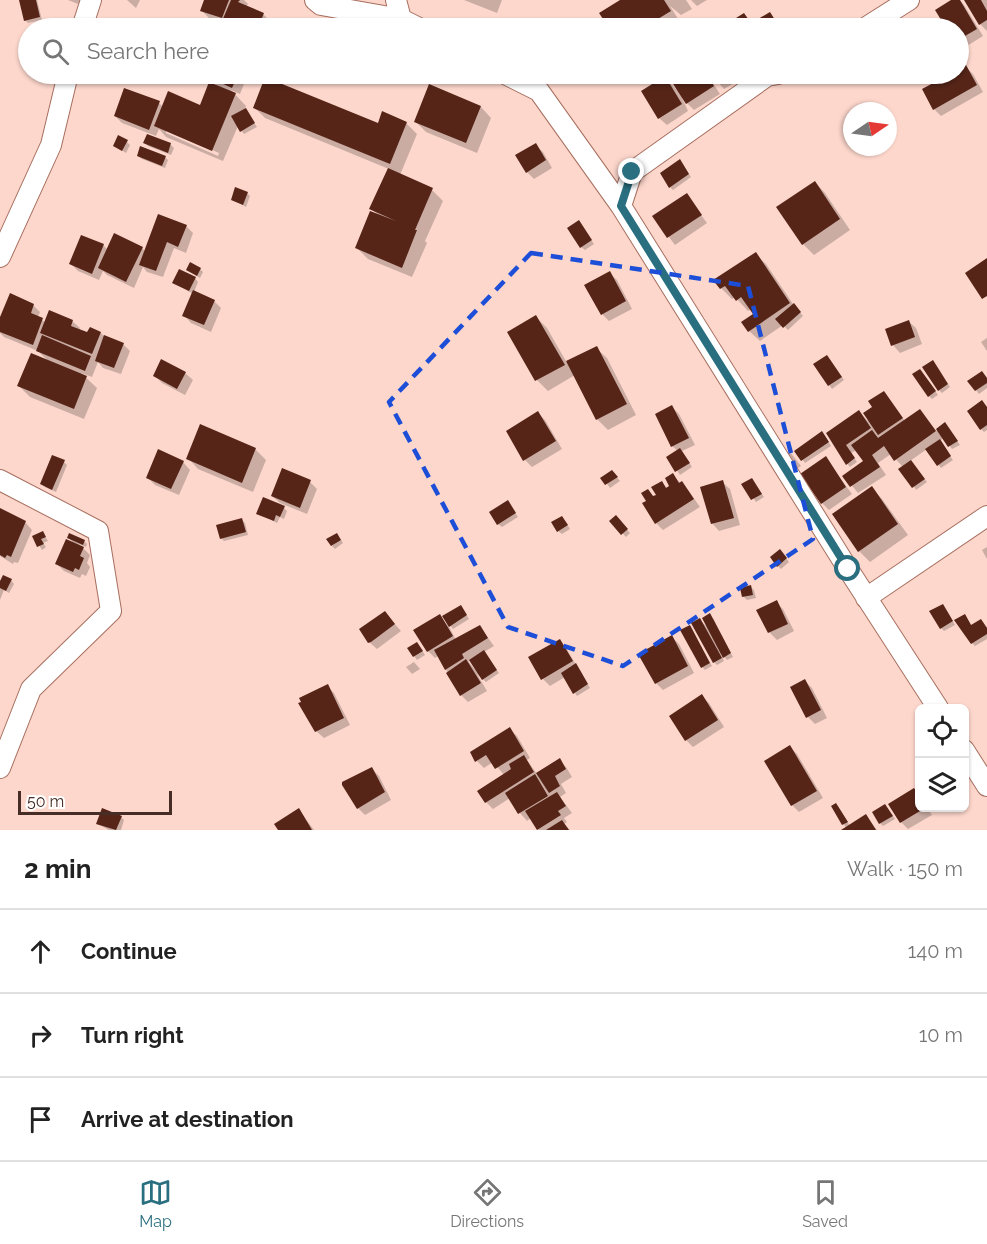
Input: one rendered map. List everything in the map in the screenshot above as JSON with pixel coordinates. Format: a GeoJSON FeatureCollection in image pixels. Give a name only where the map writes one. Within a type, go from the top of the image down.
{"type":"FeatureCollection","features":[{"type":"Feature","properties":{"kind":"street"},"geometry":{"type":"LineString","coordinates":[[85,18],[91,0]]}},
{"type":"Feature","properties":{"kind":"street"},"geometry":{"type":"LineString","coordinates":[[315,0],[321,5],[399,10]]}},
{"type":"Feature","properties":{"kind":"street"},"geometry":{"type":"LineString","coordinates":[[881,18],[909,0]]}},
{"type":"Feature","properties":{"kind":"street"},"geometry":{"type":"LineString","coordinates":[[0,257],[51,145],[66,84]]}},
{"type":"Feature","properties":{"kind":"street"},"geometry":{"type":"LineString","coordinates":[[524,84],[538,91],[621,206],[935,704]]}},
{"type":"Feature","properties":{"kind":"street"},"geometry":{"type":"LineString","coordinates":[[621,206],[632,172],[756,84]]}},
{"type":"Feature","properties":{"kind":"street"},"geometry":{"type":"LineString","coordinates":[[0,480],[98,531],[111,611],[31,690],[0,768]]}},
{"type":"Feature","properties":{"kind":"street"},"geometry":{"type":"LineString","coordinates":[[867,598],[987,516]]}},
{"type":"Feature","properties":{"kind":"street"},"geometry":{"type":"LineString","coordinates":[[969,758],[987,786]]}},
{"type":"Feature","properties":{"kind":"highlighted area"},"geometry":{"type":"Polygon","coordinates":[[[531,253],[748,286],[813,539],[623,666],[508,627],[389,402],[531,253]]]}},
{"type":"Feature","properties":{"kind":"building"},"geometry":{"type":"Polygon","coordinates":[[[19,0],[36,0],[40,17],[23,18],[19,0]]]}},
{"type":"Feature","properties":{"kind":"building"},"geometry":{"type":"Polygon","coordinates":[[[204,0],[229,0],[222,18],[200,11],[204,0]]]}},
{"type":"Feature","properties":{"kind":"building"},"geometry":{"type":"Polygon","coordinates":[[[231,0],[240,0],[238,2],[264,13],[262,18],[223,18],[231,0]]]}},
{"type":"Feature","properties":{"kind":"building"},"geometry":{"type":"Polygon","coordinates":[[[620,0],[664,0],[671,11],[659,18],[602,18],[599,13],[620,0]]]}},
{"type":"Feature","properties":{"kind":"building"},"geometry":{"type":"Polygon","coordinates":[[[951,0],[960,0],[977,29],[969,34],[969,18],[940,18],[935,10],[951,0]]]}},
{"type":"Feature","properties":{"kind":"building"},"geometry":{"type":"Polygon","coordinates":[[[964,0],[981,0],[987,11],[987,20],[979,25],[964,0]]]}},
{"type":"Feature","properties":{"kind":"building"},"geometry":{"type":"Polygon","coordinates":[[[770,12],[774,18],[760,18],[770,12]]]}},
{"type":"Feature","properties":{"kind":"building"},"geometry":{"type":"Polygon","coordinates":[[[744,13],[748,18],[736,18],[744,13]]]}},
{"type":"Feature","properties":{"kind":"building"},"geometry":{"type":"Polygon","coordinates":[[[969,70],[977,85],[933,110],[922,89],[931,84],[969,84],[969,70]]]}},
{"type":"Feature","properties":{"kind":"building"},"geometry":{"type":"Polygon","coordinates":[[[208,84],[236,93],[212,151],[154,126],[168,91],[200,105],[208,84]]]}},
{"type":"Feature","properties":{"kind":"building"},"geometry":{"type":"Polygon","coordinates":[[[262,84],[282,84],[378,123],[382,111],[407,122],[390,164],[253,108],[262,84]]]}},
{"type":"Feature","properties":{"kind":"building"},"geometry":{"type":"Polygon","coordinates":[[[429,84],[481,106],[466,143],[414,122],[429,84]]]}},
{"type":"Feature","properties":{"kind":"building"},"geometry":{"type":"Polygon","coordinates":[[[652,84],[670,84],[682,104],[658,119],[641,91],[652,84]]]}},
{"type":"Feature","properties":{"kind":"building"},"geometry":{"type":"Polygon","coordinates":[[[673,84],[713,84],[714,86],[686,104],[673,84]]]}},
{"type":"Feature","properties":{"kind":"building"},"geometry":{"type":"Polygon","coordinates":[[[124,88],[160,101],[149,130],[114,116],[124,88]]]}},
{"type":"Feature","properties":{"kind":"building"},"geometry":{"type":"Polygon","coordinates":[[[246,108],[255,123],[240,132],[231,116],[246,108]]]}},
{"type":"Feature","properties":{"kind":"building"},"geometry":{"type":"Polygon","coordinates":[[[147,134],[171,143],[168,153],[143,143],[147,134]]]}},
{"type":"Feature","properties":{"kind":"building"},"geometry":{"type":"Polygon","coordinates":[[[118,135],[128,140],[122,151],[113,146],[118,135]]]}},
{"type":"Feature","properties":{"kind":"building"},"geometry":{"type":"Polygon","coordinates":[[[536,143],[546,160],[526,173],[515,155],[536,143]]]}},
{"type":"Feature","properties":{"kind":"building"},"geometry":{"type":"Polygon","coordinates":[[[140,146],[166,156],[162,166],[137,156],[140,146]]]}},
{"type":"Feature","properties":{"kind":"building"},"geometry":{"type":"Polygon","coordinates":[[[680,159],[689,174],[669,188],[660,173],[680,159]]]}},
{"type":"Feature","properties":{"kind":"building"},"geometry":{"type":"Polygon","coordinates":[[[388,168],[433,188],[402,268],[355,248],[370,211],[396,221],[369,209],[388,168]]]}},
{"type":"Feature","properties":{"kind":"building"},"geometry":{"type":"Polygon","coordinates":[[[815,181],[840,219],[802,245],[776,207],[815,181]]]}},
{"type":"Feature","properties":{"kind":"building"},"geometry":{"type":"Polygon","coordinates":[[[235,187],[248,192],[243,205],[231,200],[235,187]]]}},
{"type":"Feature","properties":{"kind":"building"},"geometry":{"type":"Polygon","coordinates":[[[687,193],[702,215],[667,238],[652,216],[687,193]]]}},
{"type":"Feature","properties":{"kind":"building"},"geometry":{"type":"Polygon","coordinates":[[[158,214],[187,225],[178,247],[167,242],[156,271],[139,265],[158,214]]]}},
{"type":"Feature","properties":{"kind":"building"},"geometry":{"type":"Polygon","coordinates":[[[579,220],[592,240],[580,248],[567,228],[579,220]]]}},
{"type":"Feature","properties":{"kind":"building"},"geometry":{"type":"Polygon","coordinates":[[[114,233],[143,247],[126,282],[98,268],[114,233]]]}},
{"type":"Feature","properties":{"kind":"building"},"geometry":{"type":"Polygon","coordinates":[[[81,235],[104,244],[92,274],[69,264],[81,235]]]}},
{"type":"Feature","properties":{"kind":"building"},"geometry":{"type":"Polygon","coordinates":[[[756,252],[790,303],[748,332],[741,322],[753,314],[741,297],[736,301],[725,286],[720,289],[713,280],[756,252]]]}},
{"type":"Feature","properties":{"kind":"building"},"geometry":{"type":"Polygon","coordinates":[[[987,258],[987,296],[982,299],[965,273],[987,258]]]}},
{"type":"Feature","properties":{"kind":"building"},"geometry":{"type":"Polygon","coordinates":[[[190,262],[201,268],[197,276],[186,270],[190,262]]]}},
{"type":"Feature","properties":{"kind":"building"},"geometry":{"type":"Polygon","coordinates":[[[179,269],[196,277],[189,291],[172,283],[179,269]]]}},
{"type":"Feature","properties":{"kind":"building"},"geometry":{"type":"Polygon","coordinates":[[[610,271],[626,301],[601,315],[584,285],[610,271]]]}},
{"type":"Feature","properties":{"kind":"building"},"geometry":{"type":"Polygon","coordinates":[[[193,290],[215,300],[204,325],[182,316],[193,290]]]}},
{"type":"Feature","properties":{"kind":"building"},"geometry":{"type":"Polygon","coordinates":[[[10,293],[34,304],[31,313],[43,318],[33,345],[0,332],[0,317],[10,293]]]}},
{"type":"Feature","properties":{"kind":"building"},"geometry":{"type":"Polygon","coordinates":[[[794,303],[801,312],[783,328],[775,319],[794,303]]]}},
{"type":"Feature","properties":{"kind":"building"},"geometry":{"type":"Polygon","coordinates":[[[49,310],[73,320],[71,326],[87,332],[90,327],[101,332],[92,354],[40,333],[49,310]]]}},
{"type":"Feature","properties":{"kind":"building"},"geometry":{"type":"Polygon","coordinates":[[[536,315],[565,365],[535,381],[507,332],[536,315]]]}},
{"type":"Feature","properties":{"kind":"building"},"geometry":{"type":"Polygon","coordinates":[[[909,320],[915,337],[891,346],[885,329],[909,320]]]}},
{"type":"Feature","properties":{"kind":"building"},"geometry":{"type":"Polygon","coordinates":[[[42,335],[91,356],[85,371],[36,351],[42,335]]]}},
{"type":"Feature","properties":{"kind":"building"},"geometry":{"type":"Polygon","coordinates":[[[104,335],[124,343],[114,368],[95,361],[104,335]]]}},
{"type":"Feature","properties":{"kind":"building"},"geometry":{"type":"Polygon","coordinates":[[[597,346],[627,404],[596,420],[566,361],[597,346]]]}},
{"type":"Feature","properties":{"kind":"building"},"geometry":{"type":"Polygon","coordinates":[[[31,353],[87,376],[74,409],[17,386],[31,353]]]}},
{"type":"Feature","properties":{"kind":"building"},"geometry":{"type":"Polygon","coordinates":[[[827,355],[842,377],[828,386],[813,364],[827,355]]]}},
{"type":"Feature","properties":{"kind":"building"},"geometry":{"type":"Polygon","coordinates":[[[161,359],[186,372],[177,389],[153,376],[161,359]]]}},
{"type":"Feature","properties":{"kind":"building"},"geometry":{"type":"Polygon","coordinates":[[[933,360],[948,384],[938,391],[922,367],[933,360]]]}},
{"type":"Feature","properties":{"kind":"building"},"geometry":{"type":"Polygon","coordinates":[[[920,369],[936,391],[928,397],[912,374],[920,369]]]}},
{"type":"Feature","properties":{"kind":"building"},"geometry":{"type":"Polygon","coordinates":[[[982,371],[987,378],[987,383],[975,391],[967,381],[982,371]]]}},
{"type":"Feature","properties":{"kind":"building"},"geometry":{"type":"Polygon","coordinates":[[[884,391],[903,418],[878,435],[863,413],[872,407],[868,401],[884,391]]]}},
{"type":"Feature","properties":{"kind":"building"},"geometry":{"type":"Polygon","coordinates":[[[982,400],[987,407],[987,425],[980,430],[967,411],[982,400]]]}},
{"type":"Feature","properties":{"kind":"building"},"geometry":{"type":"Polygon","coordinates":[[[672,405],[689,438],[671,447],[655,414],[672,405]]]}},
{"type":"Feature","properties":{"kind":"building"},"geometry":{"type":"Polygon","coordinates":[[[920,409],[936,431],[894,461],[884,446],[872,455],[880,467],[850,487],[842,476],[863,461],[851,445],[872,430],[878,438],[920,409]]]}},
{"type":"Feature","properties":{"kind":"building"},"geometry":{"type":"Polygon","coordinates":[[[859,410],[871,428],[846,445],[855,458],[846,465],[826,433],[859,410]]]}},
{"type":"Feature","properties":{"kind":"building"},"geometry":{"type":"Polygon","coordinates":[[[538,411],[556,441],[523,461],[506,431],[538,411]]]}},
{"type":"Feature","properties":{"kind":"building"},"geometry":{"type":"Polygon","coordinates":[[[945,422],[958,441],[948,447],[936,429],[945,422]]]}},
{"type":"Feature","properties":{"kind":"building"},"geometry":{"type":"Polygon","coordinates":[[[200,424],[256,448],[242,483],[186,459],[200,424]]]}},
{"type":"Feature","properties":{"kind":"building"},"geometry":{"type":"Polygon","coordinates":[[[822,431],[829,442],[801,461],[794,451],[822,431]]]}},
{"type":"Feature","properties":{"kind":"building"},"geometry":{"type":"Polygon","coordinates":[[[940,439],[951,456],[937,466],[925,449],[940,439]]]}},
{"type":"Feature","properties":{"kind":"building"},"geometry":{"type":"Polygon","coordinates":[[[680,448],[690,463],[675,472],[666,457],[680,448]]]}},
{"type":"Feature","properties":{"kind":"building"},"geometry":{"type":"Polygon","coordinates":[[[158,449],[184,461],[171,489],[146,478],[158,449]]]}},
{"type":"Feature","properties":{"kind":"building"},"geometry":{"type":"Polygon","coordinates":[[[52,455],[65,460],[52,490],[40,484],[52,455]]]}},
{"type":"Feature","properties":{"kind":"building"},"geometry":{"type":"Polygon","coordinates":[[[826,456],[846,487],[821,504],[800,474],[826,456]]]}},
{"type":"Feature","properties":{"kind":"building"},"geometry":{"type":"Polygon","coordinates":[[[911,460],[925,479],[912,488],[898,469],[911,460]]]}},
{"type":"Feature","properties":{"kind":"building"},"geometry":{"type":"Polygon","coordinates":[[[282,468],[311,480],[300,508],[271,496],[282,468]]]}},
{"type":"Feature","properties":{"kind":"building"},"geometry":{"type":"Polygon","coordinates":[[[612,470],[618,477],[605,485],[600,478],[612,470]]]}},
{"type":"Feature","properties":{"kind":"building"},"geometry":{"type":"Polygon","coordinates":[[[673,473],[679,483],[682,481],[694,499],[655,524],[642,503],[646,501],[641,493],[648,489],[653,496],[656,495],[651,487],[662,481],[666,488],[669,486],[665,478],[673,473]]]}},
{"type":"Feature","properties":{"kind":"building"},"geometry":{"type":"Polygon","coordinates":[[[752,478],[762,494],[751,500],[741,484],[752,478]]]}},
{"type":"Feature","properties":{"kind":"building"},"geometry":{"type":"Polygon","coordinates":[[[723,480],[734,518],[711,524],[700,487],[723,480]]]}},
{"type":"Feature","properties":{"kind":"building"},"geometry":{"type":"Polygon","coordinates":[[[872,486],[898,524],[858,552],[832,514],[872,486]]]}},
{"type":"Feature","properties":{"kind":"building"},"geometry":{"type":"Polygon","coordinates":[[[263,497],[285,506],[280,517],[276,515],[274,521],[256,514],[263,497]]]}},
{"type":"Feature","properties":{"kind":"building"},"geometry":{"type":"Polygon","coordinates":[[[508,500],[516,513],[497,525],[489,512],[508,500]]]}},
{"type":"Feature","properties":{"kind":"building"},"geometry":{"type":"Polygon","coordinates":[[[0,508],[26,521],[11,557],[7,555],[5,558],[0,555],[0,508]]]}},
{"type":"Feature","properties":{"kind":"building"},"geometry":{"type":"Polygon","coordinates":[[[616,515],[628,529],[621,535],[609,521],[616,515]]]}},
{"type":"Feature","properties":{"kind":"building"},"geometry":{"type":"Polygon","coordinates":[[[562,516],[568,525],[557,532],[551,522],[562,516]]]}},
{"type":"Feature","properties":{"kind":"building"},"geometry":{"type":"Polygon","coordinates":[[[242,518],[246,532],[220,539],[216,525],[242,518]]]}},
{"type":"Feature","properties":{"kind":"building"},"geometry":{"type":"Polygon","coordinates":[[[43,531],[46,537],[41,539],[44,544],[37,547],[32,536],[43,531]]]}},
{"type":"Feature","properties":{"kind":"building"},"geometry":{"type":"Polygon","coordinates":[[[69,533],[85,540],[83,545],[67,538],[69,533]]]}},
{"type":"Feature","properties":{"kind":"building"},"geometry":{"type":"Polygon","coordinates":[[[337,533],[341,540],[331,546],[326,539],[337,533]]]}},
{"type":"Feature","properties":{"kind":"building"},"geometry":{"type":"Polygon","coordinates":[[[66,539],[84,547],[80,556],[84,558],[79,570],[75,568],[73,572],[55,564],[66,539]]]}},
{"type":"Feature","properties":{"kind":"building"},"geometry":{"type":"Polygon","coordinates":[[[780,549],[787,558],[777,567],[770,557],[780,549]]]}},
{"type":"Feature","properties":{"kind":"building"},"geometry":{"type":"Polygon","coordinates":[[[3,575],[12,579],[6,591],[0,588],[3,575]]]}},
{"type":"Feature","properties":{"kind":"building"},"geometry":{"type":"Polygon","coordinates":[[[751,585],[753,595],[742,597],[740,588],[751,585]]]}},
{"type":"Feature","properties":{"kind":"building"},"geometry":{"type":"Polygon","coordinates":[[[777,600],[788,624],[768,633],[756,610],[777,600]]]}},
{"type":"Feature","properties":{"kind":"building"},"geometry":{"type":"Polygon","coordinates":[[[943,604],[953,621],[940,629],[929,611],[943,604]]]}},
{"type":"Feature","properties":{"kind":"building"},"geometry":{"type":"Polygon","coordinates":[[[461,605],[467,615],[449,627],[442,616],[461,605]]]}},
{"type":"Feature","properties":{"kind":"building"},"geometry":{"type":"Polygon","coordinates":[[[385,611],[395,624],[368,643],[359,629],[385,611]]]}},
{"type":"Feature","properties":{"kind":"building"},"geometry":{"type":"Polygon","coordinates":[[[710,613],[731,653],[723,658],[702,618],[710,613]]]}},
{"type":"Feature","properties":{"kind":"building"},"geometry":{"type":"Polygon","coordinates":[[[440,614],[453,636],[427,652],[413,630],[440,614]]]}},
{"type":"Feature","properties":{"kind":"building"},"geometry":{"type":"Polygon","coordinates":[[[965,614],[971,625],[981,619],[987,628],[987,634],[971,644],[954,620],[965,614]]]}},
{"type":"Feature","properties":{"kind":"building"},"geometry":{"type":"Polygon","coordinates":[[[700,618],[722,658],[713,663],[691,623],[700,618]]]}},
{"type":"Feature","properties":{"kind":"building"},"geometry":{"type":"Polygon","coordinates":[[[480,625],[488,638],[462,654],[464,658],[445,670],[434,650],[480,625]]]}},
{"type":"Feature","properties":{"kind":"building"},"geometry":{"type":"Polygon","coordinates":[[[690,625],[710,663],[701,668],[680,630],[690,625]]]}},
{"type":"Feature","properties":{"kind":"building"},"geometry":{"type":"Polygon","coordinates":[[[672,635],[688,666],[655,684],[638,654],[672,635]]]}},
{"type":"Feature","properties":{"kind":"building"},"geometry":{"type":"Polygon","coordinates":[[[560,639],[573,661],[541,680],[528,657],[560,639]]]}},
{"type":"Feature","properties":{"kind":"building"},"geometry":{"type":"Polygon","coordinates":[[[417,642],[423,651],[413,657],[407,648],[417,642]]]}},
{"type":"Feature","properties":{"kind":"building"},"geometry":{"type":"Polygon","coordinates":[[[484,650],[497,670],[482,680],[469,660],[484,650]]]}},
{"type":"Feature","properties":{"kind":"building"},"geometry":{"type":"Polygon","coordinates":[[[466,659],[481,683],[460,696],[446,673],[466,659]]]}},
{"type":"Feature","properties":{"kind":"building"},"geometry":{"type":"Polygon","coordinates":[[[576,663],[588,684],[573,694],[561,673],[576,663]]]}},
{"type":"Feature","properties":{"kind":"building"},"geometry":{"type":"Polygon","coordinates":[[[805,679],[821,710],[806,718],[790,687],[805,679]]]}},
{"type":"Feature","properties":{"kind":"building"},"geometry":{"type":"Polygon","coordinates":[[[328,684],[344,718],[315,732],[298,703],[301,702],[299,698],[328,684]]]}},
{"type":"Feature","properties":{"kind":"building"},"geometry":{"type":"Polygon","coordinates":[[[702,694],[718,720],[685,741],[669,716],[702,694]]]}},
{"type":"Feature","properties":{"kind":"building"},"geometry":{"type":"Polygon","coordinates":[[[510,727],[524,751],[495,769],[486,755],[475,762],[470,752],[510,727]]]}},
{"type":"Feature","properties":{"kind":"building"},"geometry":{"type":"Polygon","coordinates":[[[790,745],[817,791],[791,806],[764,761],[790,745]]]}},
{"type":"Feature","properties":{"kind":"building"},"geometry":{"type":"Polygon","coordinates":[[[524,755],[534,772],[485,803],[477,791],[511,769],[509,764],[524,755]]]}},
{"type":"Feature","properties":{"kind":"building"},"geometry":{"type":"Polygon","coordinates":[[[560,758],[566,769],[555,776],[560,786],[549,793],[536,773],[560,758]]]}},
{"type":"Feature","properties":{"kind":"building"},"geometry":{"type":"Polygon","coordinates":[[[372,767],[385,792],[357,809],[342,782],[372,767]]]}},
{"type":"Feature","properties":{"kind":"building"},"geometry":{"type":"Polygon","coordinates":[[[535,774],[548,796],[518,814],[505,793],[535,774]]]}},
{"type":"Feature","properties":{"kind":"building"},"geometry":{"type":"Polygon","coordinates":[[[914,788],[915,812],[918,812],[900,823],[888,804],[914,788]]]}},
{"type":"Feature","properties":{"kind":"building"},"geometry":{"type":"Polygon","coordinates":[[[557,792],[566,806],[558,811],[561,815],[537,830],[525,811],[557,792]]]}},
{"type":"Feature","properties":{"kind":"building"},"geometry":{"type":"Polygon","coordinates":[[[836,803],[848,822],[842,825],[831,806],[836,803]]]}},
{"type":"Feature","properties":{"kind":"building"},"geometry":{"type":"Polygon","coordinates":[[[885,804],[893,816],[879,824],[872,812],[885,804]]]}},
{"type":"Feature","properties":{"kind":"building"},"geometry":{"type":"Polygon","coordinates":[[[102,808],[122,816],[116,830],[96,824],[102,808]]]}},
{"type":"Feature","properties":{"kind":"building"},"geometry":{"type":"Polygon","coordinates":[[[299,808],[312,830],[278,830],[274,824],[299,808]]]}},
{"type":"Feature","properties":{"kind":"building"},"geometry":{"type":"Polygon","coordinates":[[[866,814],[876,830],[841,830],[866,814]]]}},
{"type":"Feature","properties":{"kind":"building"},"geometry":{"type":"Polygon","coordinates":[[[562,820],[569,830],[546,830],[562,820]]]}},
{"type":"Feature","properties":{"kind":"route"},"geometry":{"type":"LineString","coordinates":[[632,172],[621,206],[848,569]]}}]}
